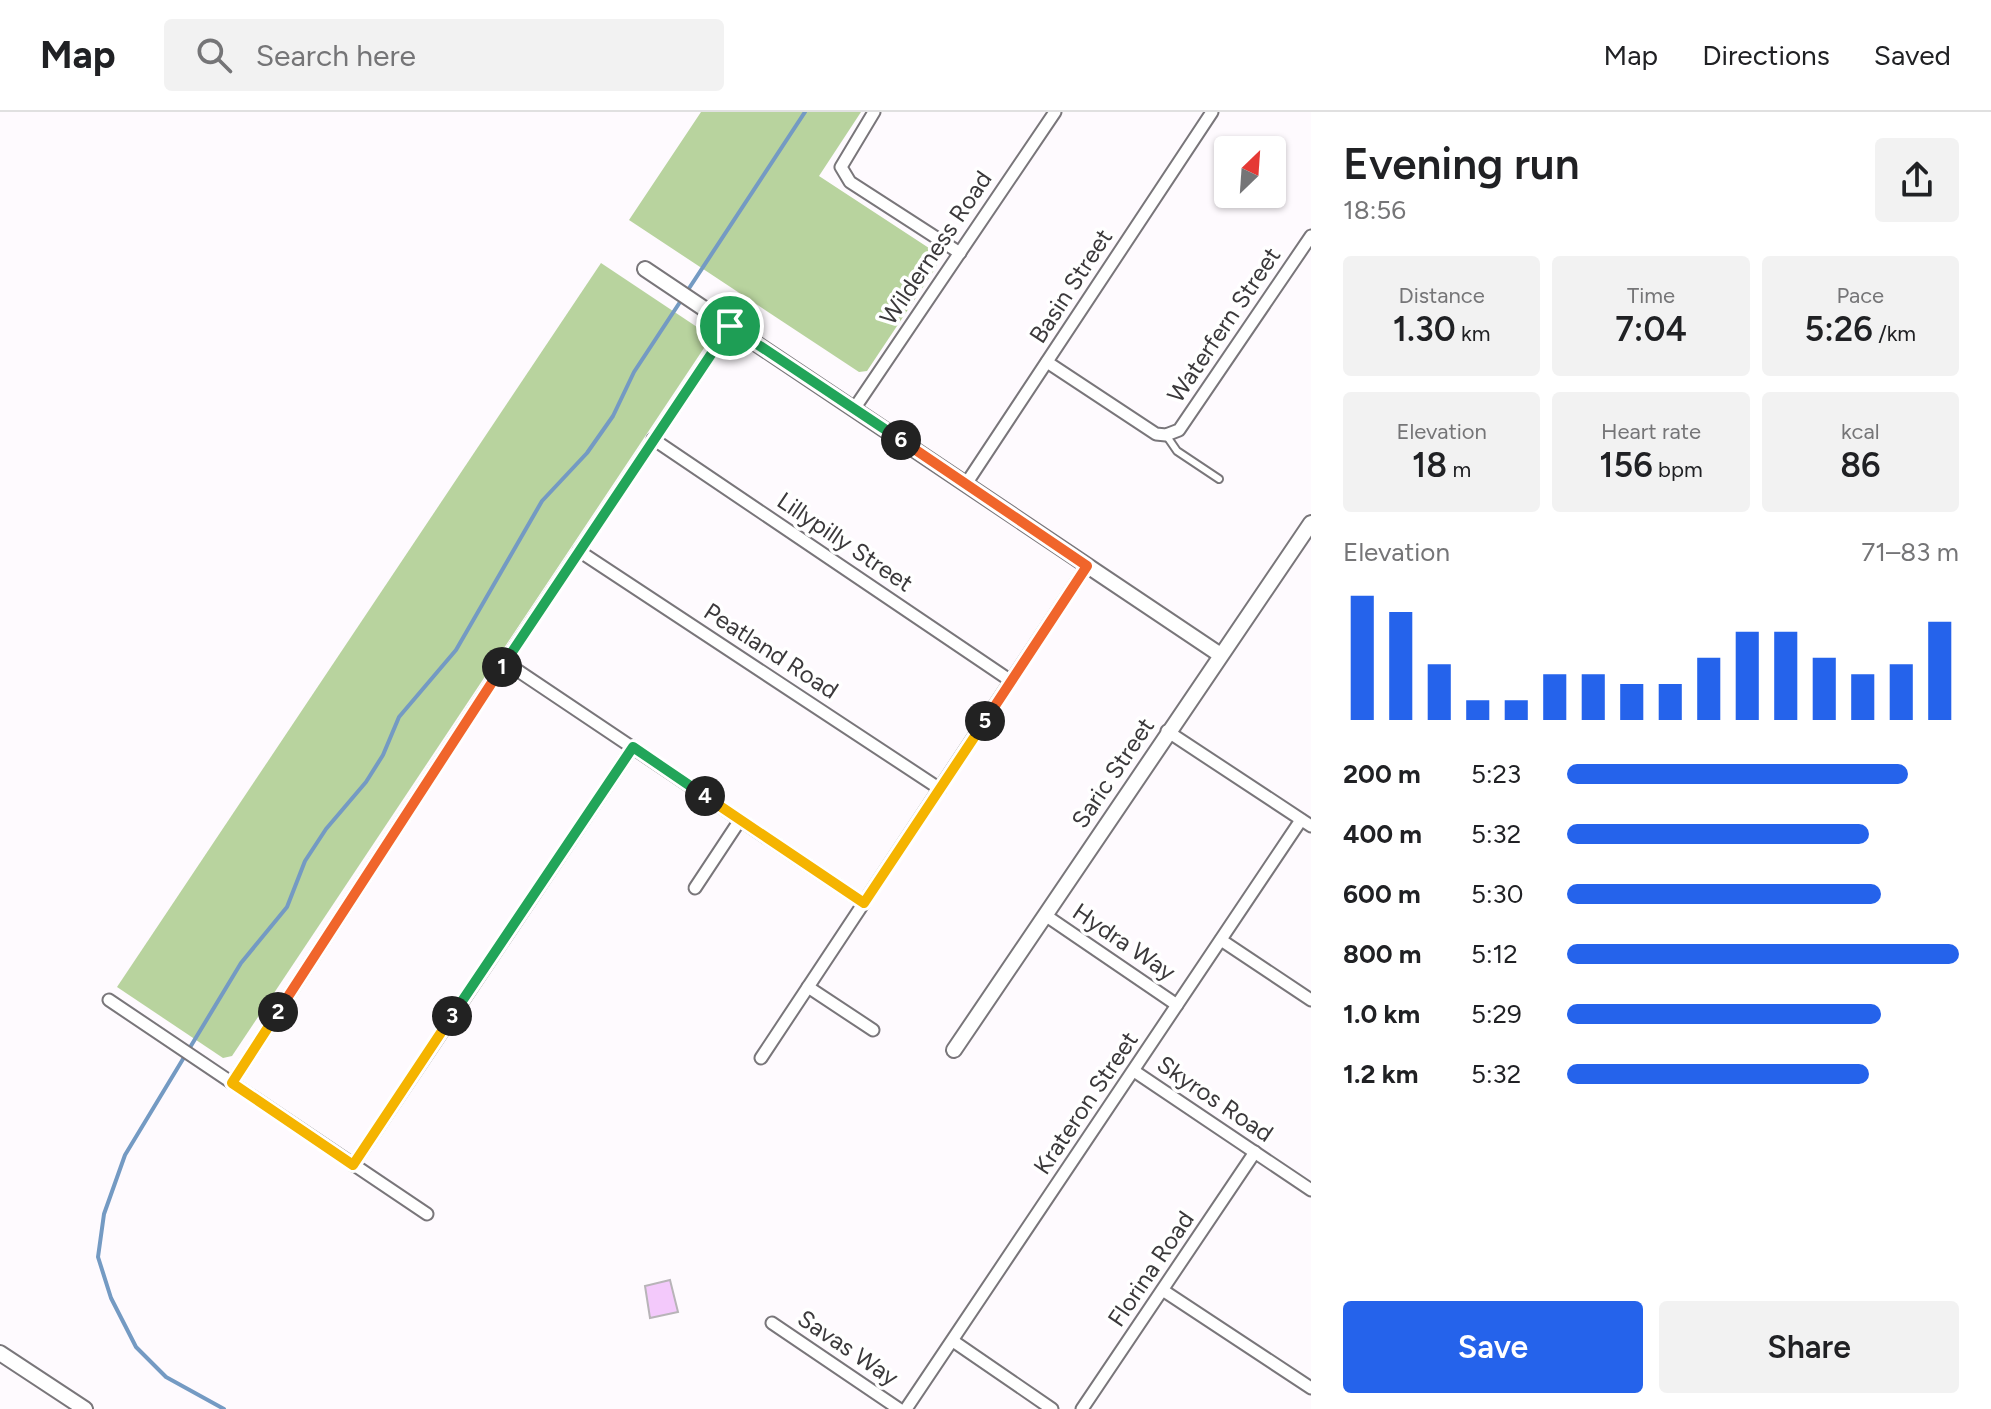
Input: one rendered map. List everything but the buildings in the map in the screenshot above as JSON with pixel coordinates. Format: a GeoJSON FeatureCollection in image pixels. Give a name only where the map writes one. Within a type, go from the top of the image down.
{"type":"FeatureCollection","features":[{"type":"Feature","properties":{"kind":"street"},"geometry":{"type":"LineString","coordinates":[[874,112],[841,167],[850,182],[960,253]]}},
{"type":"Feature","properties":{"kind":"street","name":"Wilderness Road"},"geometry":{"type":"LineString","coordinates":[[854,409],[1055,112]]}},
{"type":"Feature","properties":{"kind":"street","name":"Basin Street"},"geometry":{"type":"LineString","coordinates":[[966,484],[1212,112]]}},
{"type":"Feature","properties":{"kind":"street","name":"Waterfern Street"},"geometry":{"type":"LineString","coordinates":[[1047,362],[1156,434],[1166,435],[1179,430],[1311,236]]}},
{"type":"Feature","properties":{"kind":"street"},"geometry":{"type":"LineString","coordinates":[[645,269],[1219,654]]}},
{"type":"Feature","properties":{"kind":"street"},"geometry":{"type":"LineString","coordinates":[[232,1083],[505,662],[730,326]]}},
{"type":"Feature","properties":{"kind":"street","name":"Lillypilly Street"},"geometry":{"type":"LineString","coordinates":[[653,439],[1011,681]]}},
{"type":"Feature","properties":{"kind":"street","name":"Saric Street"},"geometry":{"type":"LineString","coordinates":[[954,1050],[1219,654],[1311,523]]}},
{"type":"Feature","properties":{"kind":"street","name":"Peatland Road"},"geometry":{"type":"LineString","coordinates":[[579,551],[940,789]]}},
{"type":"Feature","properties":{"kind":"street"},"geometry":{"type":"LineString","coordinates":[[761,1058],[1087,566]]}},
{"type":"Feature","properties":{"kind":"street"},"geometry":{"type":"LineString","coordinates":[[505,662],[864,903]]}},
{"type":"Feature","properties":{"kind":"street"},"geometry":{"type":"LineString","coordinates":[[1167,731],[1306,823]]}},
{"type":"Feature","properties":{"kind":"street"},"geometry":{"type":"LineString","coordinates":[[353,1165],[633,747]]}},
{"type":"Feature","properties":{"kind":"street"},"geometry":{"type":"LineString","coordinates":[[695,888],[740,820]]}},
{"type":"Feature","properties":{"kind":"street","name":"Krateron Street"},"geometry":{"type":"LineString","coordinates":[[906,1409],[1221,940],[1306,823]]}},
{"type":"Feature","properties":{"kind":"street","name":"Hydra Way"},"geometry":{"type":"LineString","coordinates":[[1045,915],[1177,1005]]}},
{"type":"Feature","properties":{"kind":"street"},"geometry":{"type":"LineString","coordinates":[[1221,940],[1311,1000]]}},
{"type":"Feature","properties":{"kind":"street"},"geometry":{"type":"LineString","coordinates":[[808,987],[873,1030]]}},
{"type":"Feature","properties":{"kind":"street"},"geometry":{"type":"LineString","coordinates":[[109,1000],[427,1214]]}},
{"type":"Feature","properties":{"kind":"street","name":"Skyros Road"},"geometry":{"type":"LineString","coordinates":[[1134,1071],[1311,1190]]}},
{"type":"Feature","properties":{"kind":"street","name":"Florina Road"},"geometry":{"type":"LineString","coordinates":[[1082,1409],[1255,1152]]}},
{"type":"Feature","properties":{"kind":"street"},"geometry":{"type":"LineString","coordinates":[[1164,1291],[1311,1388]]}},
{"type":"Feature","properties":{"kind":"street","name":"Savas Way"},"geometry":{"type":"LineString","coordinates":[[772,1323],[899,1409]]}},
{"type":"Feature","properties":{"kind":"street"},"geometry":{"type":"LineString","coordinates":[[953,1341],[1052,1409]]}},
{"type":"Feature","properties":{"kind":"street"},"geometry":{"type":"LineString","coordinates":[[0,1353],[85,1409]]}},
{"type":"Feature","properties":{"kind":"lane"},"geometry":{"type":"LineString","coordinates":[[1166,435],[1177,451],[1219,479]]}},
{"type":"Feature","properties":{"kind":"green space"},"geometry":{"type":"Polygon","coordinates":[[[701,112],[861,112],[819,176],[935,252],[937,266],[867,371],[859,372],[629,220],[701,112]]]}},
{"type":"Feature","properties":{"kind":"green space"},"geometry":{"type":"Polygon","coordinates":[[[601,263],[706,333],[708,342],[232,1056],[223,1058],[117,987],[601,263]]]}},
{"type":"Feature","properties":{"kind":"waterway"},"geometry":{"type":"LineString","coordinates":[[224,1409],[166,1377],[136,1347],[111,1298],[98,1257],[104,1214],[125,1155],[241,963],[287,907],[305,861],[326,829],[366,782],[383,755],[399,717],[456,650],[542,501],[587,453],[613,416],[634,372],[805,112]]}},
{"type":"Feature","properties":{"kind":"route"},"geometry":{"type":"LineString","coordinates":[[730,326],[1087,566],[864,903],[633,747],[353,1165],[232,1083],[505,662],[730,326]]}}]}
